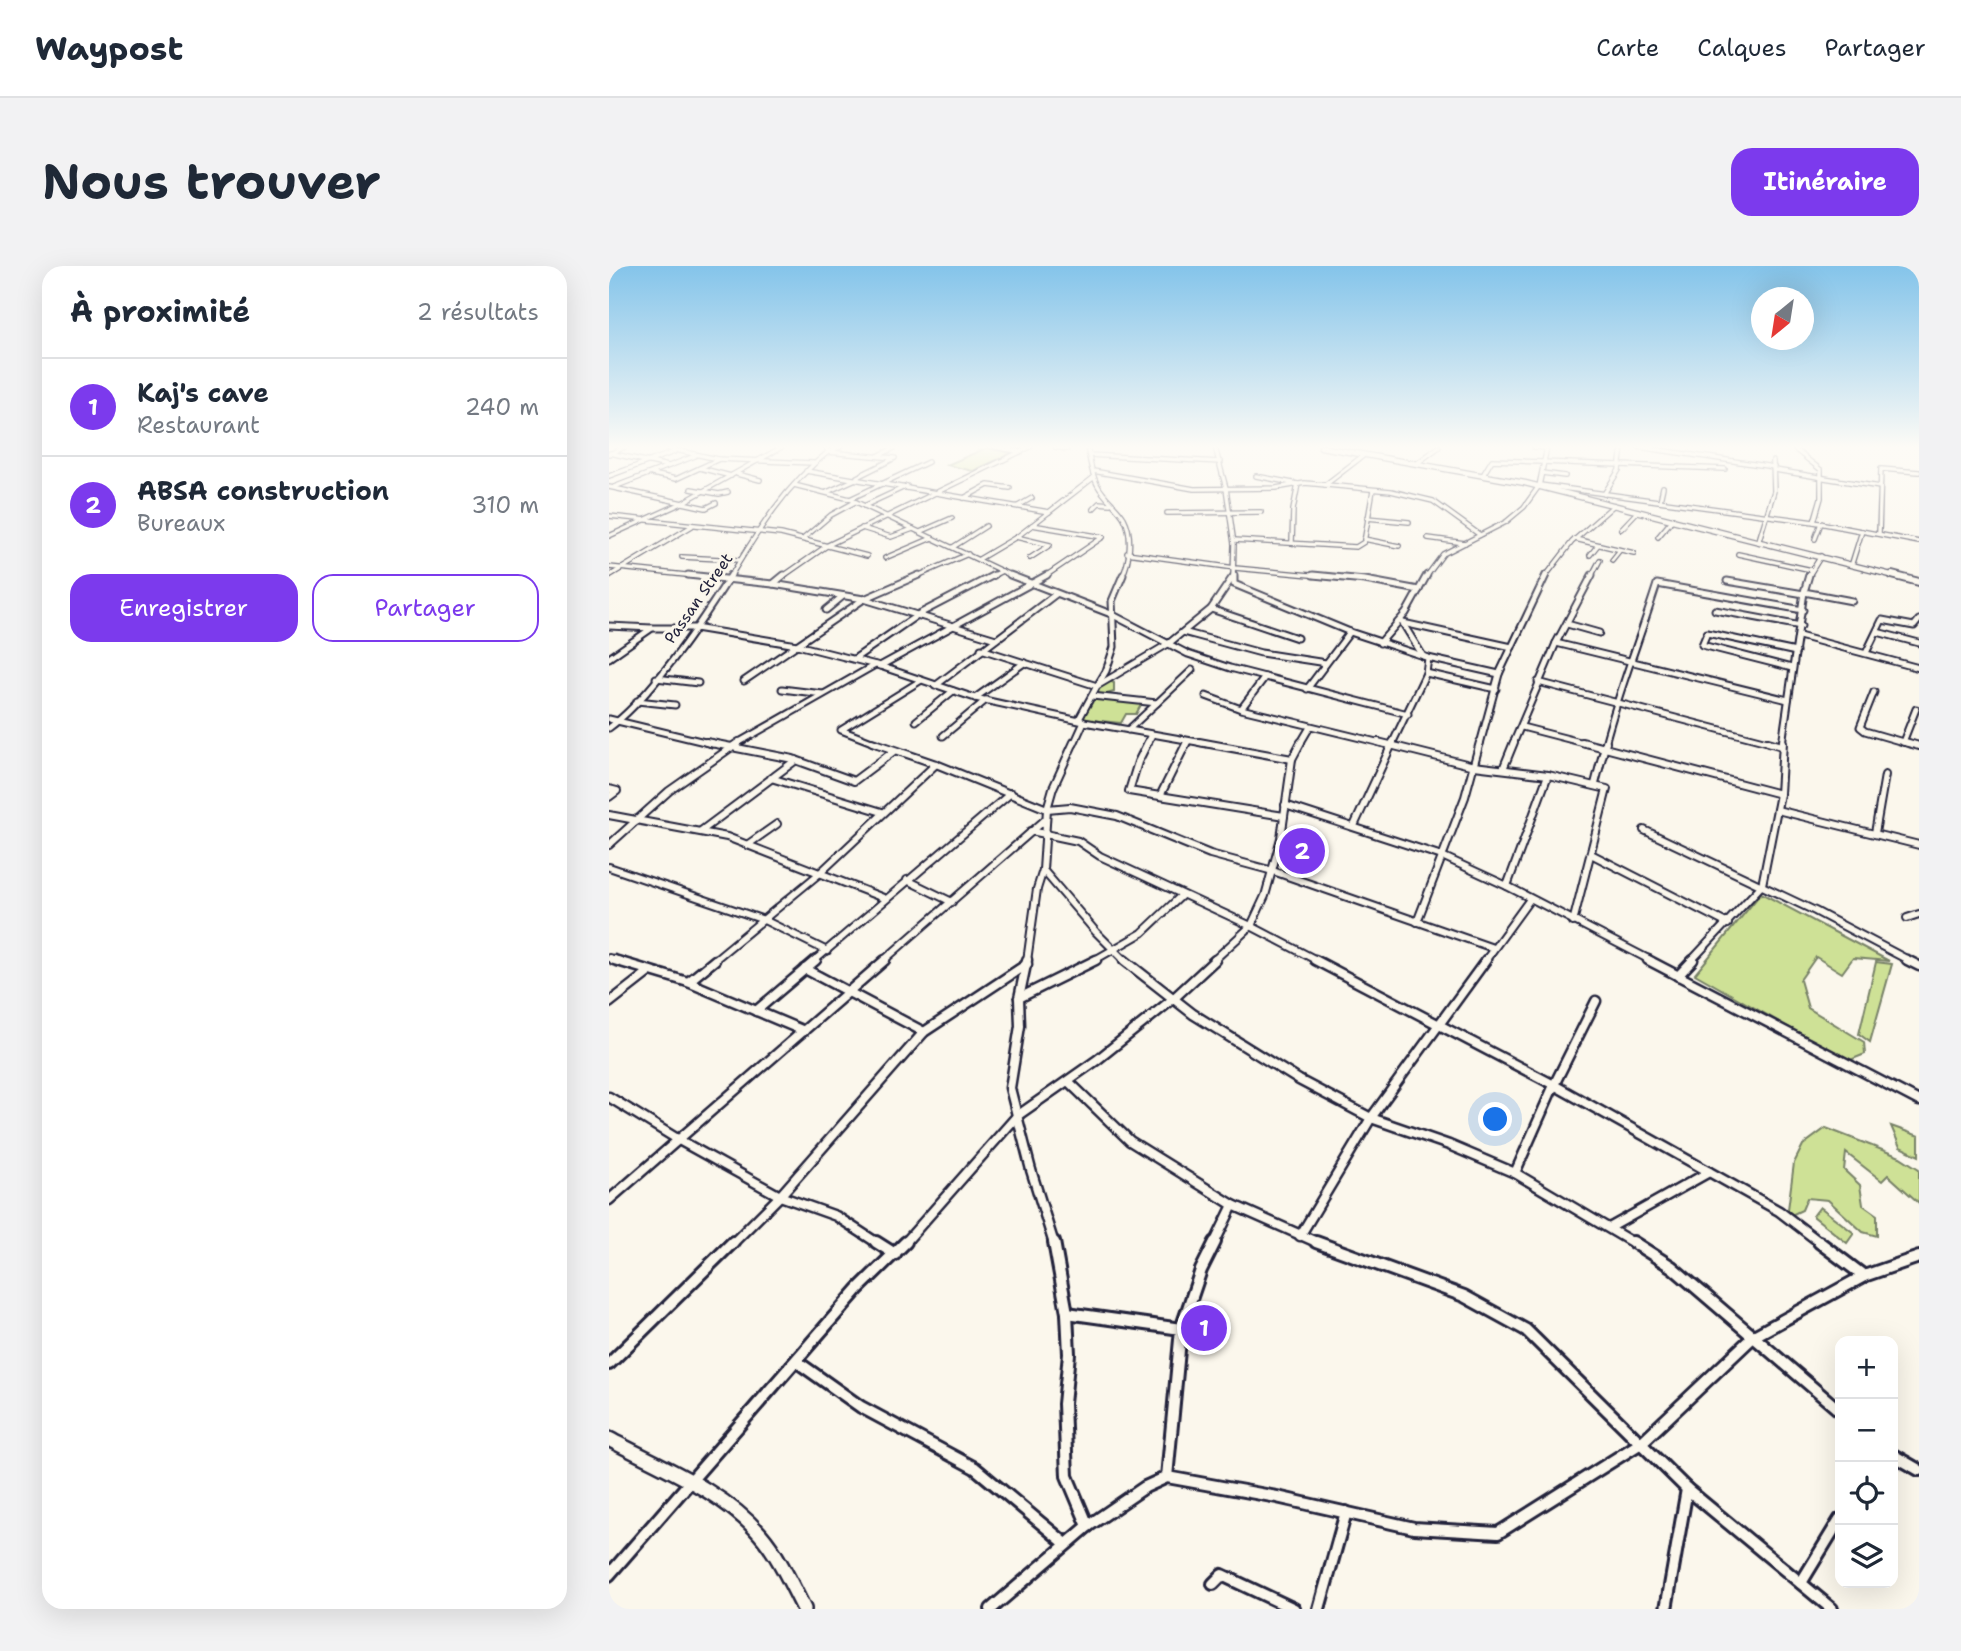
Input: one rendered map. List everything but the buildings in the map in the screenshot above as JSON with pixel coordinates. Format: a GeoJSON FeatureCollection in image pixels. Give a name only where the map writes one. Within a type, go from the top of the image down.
{"type":"FeatureCollection","features":[{"type":"Feature","properties":{"kind":"street"},"geometry":{"type":"LineString","coordinates":[[609,536],[667,510]]}},
{"type":"Feature","properties":{"kind":"street","name":"Passan Street"},"geometry":{"type":"LineString","coordinates":[[609,728],[620,721],[695,628],[729,579],[757,530],[774,510]]}},
{"type":"Feature","properties":{"kind":"street"},"geometry":{"type":"LineString","coordinates":[[804,538],[839,510]]}},
{"type":"Feature","properties":{"kind":"street"},"geometry":{"type":"LineString","coordinates":[[871,510],[1031,585],[1111,614],[1188,654],[1307,689],[1408,714]]}},
{"type":"Feature","properties":{"kind":"street"},"geometry":{"type":"LineString","coordinates":[[773,584],[806,558],[828,545],[900,510]]}},
{"type":"Feature","properties":{"kind":"street"},"geometry":{"type":"LineString","coordinates":[[1037,510],[1049,512]]}},
{"type":"Feature","properties":{"kind":"street"},"geometry":{"type":"LineString","coordinates":[[979,559],[1016,537],[1052,510]]}},
{"type":"Feature","properties":{"kind":"street"},"geometry":{"type":"LineString","coordinates":[[1084,722],[1079,719],[1106,671],[1114,648],[1112,601],[1128,565],[1129,535],[1124,518],[1116,510]]}},
{"type":"Feature","properties":{"kind":"street"},"geometry":{"type":"LineString","coordinates":[[1167,513],[1230,510],[1261,512]]}},
{"type":"Feature","properties":{"kind":"street"},"geometry":{"type":"LineString","coordinates":[[981,649],[1097,686],[1168,644],[1211,609],[1232,578],[1235,568],[1230,510]]}},
{"type":"Feature","properties":{"kind":"street"},"geometry":{"type":"LineString","coordinates":[[1292,542],[1293,510]]}},
{"type":"Feature","properties":{"kind":"street"},"geometry":{"type":"LineString","coordinates":[[1234,540],[1349,547],[1361,544],[1364,539],[1369,510]]}},
{"type":"Feature","properties":{"kind":"street"},"geometry":{"type":"LineString","coordinates":[[1445,510],[1480,535]]}},
{"type":"Feature","properties":{"kind":"street"},"geometry":{"type":"LineString","coordinates":[[1380,643],[1400,622],[1434,563],[1443,554],[1515,517],[1521,510]]}},
{"type":"Feature","properties":{"kind":"street"},"geometry":{"type":"LineString","coordinates":[[1417,922],[1474,766],[1499,674],[1543,579],[1575,539],[1609,510]]}},
{"type":"Feature","properties":{"kind":"street"},"geometry":{"type":"LineString","coordinates":[[1633,510],[1853,563],[1919,582]]}},
{"type":"Feature","properties":{"kind":"street"},"geometry":{"type":"LineString","coordinates":[[1722,510],[1821,523],[1919,542]]}},
{"type":"Feature","properties":{"kind":"street"},"geometry":{"type":"LineString","coordinates":[[1759,540],[1769,510]]}},
{"type":"Feature","properties":{"kind":"street"},"geometry":{"type":"LineString","coordinates":[[1814,522],[1818,510]]}},
{"type":"Feature","properties":{"kind":"street"},"geometry":{"type":"LineString","coordinates":[[1879,534],[1880,510]]}},
{"type":"Feature","properties":{"kind":"street"},"geometry":{"type":"LineString","coordinates":[[1621,529],[1638,511]]}},
{"type":"Feature","properties":{"kind":"street"},"geometry":{"type":"LineString","coordinates":[[609,516],[757,530],[804,538],[867,556]]}},
{"type":"Feature","properties":{"kind":"street"},"geometry":{"type":"LineString","coordinates":[[920,532],[952,518]]}},
{"type":"Feature","properties":{"kind":"street"},"geometry":{"type":"LineString","coordinates":[[1367,518],[1409,522]]}},
{"type":"Feature","properties":{"kind":"street"},"geometry":{"type":"LineString","coordinates":[[1658,537],[1673,519]]}},
{"type":"Feature","properties":{"kind":"street"},"geometry":{"type":"LineString","coordinates":[[1815,539],[1821,523]]}},
{"type":"Feature","properties":{"kind":"street"},"geometry":{"type":"LineString","coordinates":[[609,576],[693,525]]}},
{"type":"Feature","properties":{"kind":"street"},"geometry":{"type":"LineString","coordinates":[[609,845],[669,791],[729,748],[824,694],[1031,585],[1103,537],[1032,525]]}},
{"type":"Feature","properties":{"kind":"street"},"geometry":{"type":"LineString","coordinates":[[953,547],[986,526]]}},
{"type":"Feature","properties":{"kind":"street"},"geometry":{"type":"LineString","coordinates":[[862,528],[891,537],[913,529]]}},
{"type":"Feature","properties":{"kind":"street"},"geometry":{"type":"LineString","coordinates":[[1853,563],[1862,531]]}},
{"type":"Feature","properties":{"kind":"street"},"geometry":{"type":"LineString","coordinates":[[1016,537],[1050,545],[1030,558]]}},
{"type":"Feature","properties":{"kind":"street"},"geometry":{"type":"LineString","coordinates":[[885,558],[932,538]]}},
{"type":"Feature","properties":{"kind":"street"},"geometry":{"type":"LineString","coordinates":[[1428,538],[1466,543]]}},
{"type":"Feature","properties":{"kind":"street"},"geometry":{"type":"LineString","coordinates":[[1364,539],[1399,546]]}},
{"type":"Feature","properties":{"kind":"street"},"geometry":{"type":"LineString","coordinates":[[1575,539],[1634,554]]}},
{"type":"Feature","properties":{"kind":"street"},"geometry":{"type":"LineString","coordinates":[[1590,555],[1598,545]]}},
{"type":"Feature","properties":{"kind":"street"},"geometry":{"type":"LineString","coordinates":[[1612,560],[1620,550]]}},
{"type":"Feature","properties":{"kind":"street"},"geometry":{"type":"LineString","coordinates":[[1127,553],[1235,568],[1365,580],[1419,590]]}},
{"type":"Feature","properties":{"kind":"street"},"geometry":{"type":"LineString","coordinates":[[744,681],[864,599],[968,554]]}},
{"type":"Feature","properties":{"kind":"street"},"geometry":{"type":"LineString","coordinates":[[1738,554],[1812,570]]}},
{"type":"Feature","properties":{"kind":"street"},"geometry":{"type":"LineString","coordinates":[[1678,976],[1762,885],[1780,794],[1782,746],[1804,593],[1812,570],[1821,556]]}},
{"type":"Feature","properties":{"kind":"street"},"geometry":{"type":"LineString","coordinates":[[682,557],[739,560]]}},
{"type":"Feature","properties":{"kind":"street"},"geometry":{"type":"LineString","coordinates":[[1503,769],[1556,643],[1600,560]]}},
{"type":"Feature","properties":{"kind":"street"},"geometry":{"type":"LineString","coordinates":[[609,567],[773,584],[864,599],[996,639]]}},
{"type":"Feature","properties":{"kind":"street"},"geometry":{"type":"LineString","coordinates":[[854,659],[919,614],[1002,571]]}},
{"type":"Feature","properties":{"kind":"street"},"geometry":{"type":"LineString","coordinates":[[1232,578],[1234,584],[1248,592],[1380,643],[1499,674]]}},
{"type":"Feature","properties":{"kind":"street"},"geometry":{"type":"LineString","coordinates":[[1727,581],[1852,601]]}},
{"type":"Feature","properties":{"kind":"street"},"geometry":{"type":"LineString","coordinates":[[1595,784],[1616,703],[1633,662],[1657,584],[1803,610]]}},
{"type":"Feature","properties":{"kind":"street"},"geometry":{"type":"LineString","coordinates":[[935,686],[1056,594]]}},
{"type":"Feature","properties":{"kind":"street"},"geometry":{"type":"LineString","coordinates":[[826,610],[843,596]]}},
{"type":"Feature","properties":{"kind":"street"},"geometry":{"type":"LineString","coordinates":[[1211,609],[1297,638]]}},
{"type":"Feature","properties":{"kind":"street"},"geometry":{"type":"LineString","coordinates":[[1715,610],[1801,626]]}},
{"type":"Feature","properties":{"kind":"street"},"geometry":{"type":"LineString","coordinates":[[1866,653],[1882,620],[1914,626],[1919,620]]}},
{"type":"Feature","properties":{"kind":"street"},"geometry":{"type":"LineString","coordinates":[[1400,622],[1512,647]]}},
{"type":"Feature","properties":{"kind":"street"},"geometry":{"type":"LineString","coordinates":[[1354,826],[1426,673],[1426,657],[1400,622]]}},
{"type":"Feature","properties":{"kind":"street"},"geometry":{"type":"LineString","coordinates":[[1567,624],[1599,633]]}},
{"type":"Feature","properties":{"kind":"street"},"geometry":{"type":"LineString","coordinates":[[610,626],[695,628],[797,645],[854,659],[975,698],[1084,722],[1292,759]]}},
{"type":"Feature","properties":{"kind":"street"},"geometry":{"type":"LineString","coordinates":[[609,658],[652,628]]}},
{"type":"Feature","properties":{"kind":"street"},"geometry":{"type":"LineString","coordinates":[[1183,632],[1261,653],[1326,663]]}},
{"type":"Feature","properties":{"kind":"street"},"geometry":{"type":"LineString","coordinates":[[1307,689],[1350,632]]}},
{"type":"Feature","properties":{"kind":"street"},"geometry":{"type":"LineString","coordinates":[[1877,632],[1919,643]]}},
{"type":"Feature","properties":{"kind":"street"},"geometry":{"type":"LineString","coordinates":[[1792,668],[1702,645],[1707,633],[1796,652]]}},
{"type":"Feature","properties":{"kind":"street"},"geometry":{"type":"LineString","coordinates":[[1799,636],[1919,668]]}},
{"type":"Feature","properties":{"kind":"street"},"geometry":{"type":"LineString","coordinates":[[1556,643],[1788,700]]}},
{"type":"Feature","properties":{"kind":"street"},"geometry":{"type":"LineString","coordinates":[[975,698],[1024,663]]}},
{"type":"Feature","properties":{"kind":"street"},"geometry":{"type":"LineString","coordinates":[[1128,730],[1192,670]]}},
{"type":"Feature","properties":{"kind":"street"},"geometry":{"type":"LineString","coordinates":[[1426,673],[1496,689]]}},
{"type":"Feature","properties":{"kind":"street"},"geometry":{"type":"LineString","coordinates":[[1241,709],[1265,677]]}},
{"type":"Feature","properties":{"kind":"street"},"geometry":{"type":"LineString","coordinates":[[656,678],[698,683]]}},
{"type":"Feature","properties":{"kind":"street"},"geometry":{"type":"LineString","coordinates":[[920,681],[841,730],[936,764],[1047,809],[1070,807],[1098,811],[1144,825],[1210,854],[1273,871],[1493,948]]}},
{"type":"Feature","properties":{"kind":"street"},"geometry":{"type":"LineString","coordinates":[[1538,682],[1782,746]]}},
{"type":"Feature","properties":{"kind":"street"},"geometry":{"type":"LineString","coordinates":[[782,690],[824,694]]}},
{"type":"Feature","properties":{"kind":"street"},"geometry":{"type":"LineString","coordinates":[[916,721],[953,691]]}},
{"type":"Feature","properties":{"kind":"street"},"geometry":{"type":"LineString","coordinates":[[1874,692],[1861,729],[1919,746]]}},
{"type":"Feature","properties":{"kind":"street"},"geometry":{"type":"LineString","coordinates":[[1206,695],[1241,709],[1474,766],[1548,775],[1607,789],[1573,922]]}},
{"type":"Feature","properties":{"kind":"street"},"geometry":{"type":"LineString","coordinates":[[1092,696],[1157,703]]}},
{"type":"Feature","properties":{"kind":"street"},"geometry":{"type":"LineString","coordinates":[[943,736],[986,700]]}},
{"type":"Feature","properties":{"kind":"street"},"geometry":{"type":"LineString","coordinates":[[637,701],[675,705]]}},
{"type":"Feature","properties":{"kind":"street"},"geometry":{"type":"LineString","coordinates":[[1903,742],[1916,709]]}},
{"type":"Feature","properties":{"kind":"street"},"geometry":{"type":"LineString","coordinates":[[609,719],[729,748],[796,760],[854,781],[894,751]]}},
{"type":"Feature","properties":{"kind":"street"},"geometry":{"type":"LineString","coordinates":[[1084,722],[1053,788],[1047,809],[1043,870],[1037,889],[1027,963],[1019,998],[1020,1026],[1010,1088],[1052,1233],[1067,1313],[1069,1354],[1064,1404],[1067,1476],[1088,1526]]}},
{"type":"Feature","properties":{"kind":"street"},"geometry":{"type":"LineString","coordinates":[[609,1575],[858,1289],[895,1254],[1017,1116],[1069,1082],[1173,999],[1251,926],[1273,871],[1292,759],[1310,727]]}},
{"type":"Feature","properties":{"kind":"street"},"geometry":{"type":"LineString","coordinates":[[1522,727],[1780,794]]}},
{"type":"Feature","properties":{"kind":"street"},"geometry":{"type":"LineString","coordinates":[[1152,735],[1129,790],[1284,816]]}},
{"type":"Feature","properties":{"kind":"street"},"geometry":{"type":"LineString","coordinates":[[1160,796],[1188,741]]}},
{"type":"Feature","properties":{"kind":"street"},"geometry":{"type":"LineString","coordinates":[[701,831],[796,760]]}},
{"type":"Feature","properties":{"kind":"street"},"geometry":{"type":"LineString","coordinates":[[688,982],[820,873],[936,764]]}},
{"type":"Feature","properties":{"kind":"street"},"geometry":{"type":"LineString","coordinates":[[1507,886],[1548,775]]}},
{"type":"Feature","properties":{"kind":"street"},"geometry":{"type":"LineString","coordinates":[[1875,833],[1885,775]]}},
{"type":"Feature","properties":{"kind":"street"},"geometry":{"type":"LineString","coordinates":[[771,778],[883,812]]}},
{"type":"Feature","properties":{"kind":"street"},"geometry":{"type":"LineString","coordinates":[[609,789],[617,791],[609,797]]}},
{"type":"Feature","properties":{"kind":"street"},"geometry":{"type":"LineString","coordinates":[[756,1011],[1011,793]]}},
{"type":"Feature","properties":{"kind":"street"},"geometry":{"type":"LineString","coordinates":[[1285,805],[1442,856],[1507,886],[1919,1101]]}},
{"type":"Feature","properties":{"kind":"street"},"geometry":{"type":"LineString","coordinates":[[1777,810],[1919,845]]}},
{"type":"Feature","properties":{"kind":"street"},"geometry":{"type":"LineString","coordinates":[[610,816],[638,818],[701,831],[747,845],[886,899]]}},
{"type":"Feature","properties":{"kind":"street"},"geometry":{"type":"LineString","coordinates":[[609,1200],[1046,819]]}},
{"type":"Feature","properties":{"kind":"street"},"geometry":{"type":"LineString","coordinates":[[747,845],[777,824]]}},
{"type":"Feature","properties":{"kind":"street"},"geometry":{"type":"LineString","coordinates":[[1644,830],[1762,885],[1919,966]]}},
{"type":"Feature","properties":{"kind":"street"},"geometry":{"type":"LineString","coordinates":[[1031,831],[1078,841],[1100,856],[1251,926],[1554,1085],[1779,1211],[1864,1276]]}},
{"type":"Feature","properties":{"kind":"street"},"geometry":{"type":"LineString","coordinates":[[1591,854],[1728,924]]}},
{"type":"Feature","properties":{"kind":"street"},"geometry":{"type":"LineString","coordinates":[[609,867],[764,920],[827,951]]}},
{"type":"Feature","properties":{"kind":"street"},"geometry":{"type":"LineString","coordinates":[[1043,870],[1114,951],[1173,999],[1299,1080],[1371,1118],[1449,1145],[1515,1173],[1611,1227],[1672,1267],[1835,1408]]}},
{"type":"Feature","properties":{"kind":"street"},"geometry":{"type":"LineString","coordinates":[[907,880],[952,902]]}},
{"type":"Feature","properties":{"kind":"street"},"geometry":{"type":"LineString","coordinates":[[1019,998],[1114,951],[1142,933],[1182,895]]}},
{"type":"Feature","properties":{"kind":"street"},"geometry":{"type":"LineString","coordinates":[[1300,1236],[1371,1118],[1530,899]]}},
{"type":"Feature","properties":{"kind":"street"},"geometry":{"type":"LineString","coordinates":[[1907,918],[1919,914]]}},
{"type":"Feature","properties":{"kind":"street"},"geometry":{"type":"LineString","coordinates":[[609,958],[688,982],[804,1031]]}},
{"type":"Feature","properties":{"kind":"street"},"geometry":{"type":"LineString","coordinates":[[609,1364],[780,1196],[924,1032],[1027,963]]}},
{"type":"Feature","properties":{"kind":"street"},"geometry":{"type":"LineString","coordinates":[[805,969],[924,1032]]}},
{"type":"Feature","properties":{"kind":"street"},"geometry":{"type":"LineString","coordinates":[[609,1003],[650,971]]}},
{"type":"Feature","properties":{"kind":"street"},"geometry":{"type":"LineString","coordinates":[[1515,1173],[1554,1085],[1596,1001]]}},
{"type":"Feature","properties":{"kind":"street"},"geometry":{"type":"LineString","coordinates":[[1069,1082],[1131,1140],[1233,1205],[1300,1236],[1464,1296],[1525,1330],[1687,1489],[1832,1609]]}},
{"type":"Feature","properties":{"kind":"street"},"geometry":{"type":"LineString","coordinates":[[609,1097],[679,1140],[780,1196],[835,1216],[895,1254]]}},
{"type":"Feature","properties":{"kind":"street"},"geometry":{"type":"LineString","coordinates":[[1611,1227],[1709,1172]]}},
{"type":"Feature","properties":{"kind":"street"},"geometry":{"type":"LineString","coordinates":[[1167,1477],[1181,1329],[1201,1270],[1233,1205]]}},
{"type":"Feature","properties":{"kind":"street"},"geometry":{"type":"LineString","coordinates":[[991,1609],[1088,1526],[1145,1486],[1167,1477],[1277,1497],[1414,1528],[1498,1533],[1641,1443],[1754,1336],[1864,1276],[1919,1257]]}},
{"type":"Feature","properties":{"kind":"street"},"geometry":{"type":"LineString","coordinates":[[1067,1313],[1181,1329]]}},
{"type":"Feature","properties":{"kind":"street"},"geometry":{"type":"LineString","coordinates":[[796,1361],[861,1407],[975,1468],[1066,1545]]}},
{"type":"Feature","properties":{"kind":"street"},"geometry":{"type":"LineString","coordinates":[[609,1440],[689,1484],[754,1527],[768,1544],[804,1609]]}},
{"type":"Feature","properties":{"kind":"street"},"geometry":{"type":"LineString","coordinates":[[1898,1458],[1919,1470]]}},
{"type":"Feature","properties":{"kind":"street"},"geometry":{"type":"LineString","coordinates":[[1667,1609],[1687,1489]]}},
{"type":"Feature","properties":{"kind":"street"},"geometry":{"type":"LineString","coordinates":[[1319,1609],[1346,1512]]}},
{"type":"Feature","properties":{"kind":"street"},"geometry":{"type":"LineString","coordinates":[[1801,1583],[1836,1525]]}},
{"type":"Feature","properties":{"kind":"street"},"geometry":{"type":"LineString","coordinates":[[1213,1584],[1222,1575],[1294,1609]]}},
{"type":"Feature","properties":{"kind":"green space"},"geometry":{"type":"Polygon","coordinates":[[[1107,680],[1114,683],[1114,692],[1103,695],[1142,703],[1136,714],[1126,714],[1121,723],[1079,719],[1097,686],[1107,680]]]}},
{"type":"Feature","properties":{"kind":"green space"},"geometry":{"type":"Polygon","coordinates":[[[1761,893],[1889,961],[1853,958],[1842,973],[1816,957],[1800,980],[1808,1008],[1864,1042],[1865,1054],[1848,1061],[1695,974],[1761,893]]]}},
{"type":"Feature","properties":{"kind":"green space"},"geometry":{"type":"Polygon","coordinates":[[[1876,962],[1892,964],[1870,1042],[1859,1034],[1876,962]]]}},
{"type":"Feature","properties":{"kind":"green space"},"geometry":{"type":"Polygon","coordinates":[[[1891,1126],[1919,1136],[1919,1156],[1900,1147],[1891,1126]]]}},
{"type":"Feature","properties":{"kind":"green space"},"geometry":{"type":"Polygon","coordinates":[[[1826,1128],[1900,1157],[1919,1169],[1919,1203],[1888,1175],[1882,1181],[1846,1153],[1844,1170],[1860,1185],[1863,1205],[1877,1215],[1877,1236],[1863,1232],[1828,1200],[1807,1198],[1802,1210],[1787,1217],[1794,1163],[1803,1145],[1826,1128]]]}},
{"type":"Feature","properties":{"kind":"green space"},"geometry":{"type":"Polygon","coordinates":[[[1820,1207],[1854,1233],[1847,1243],[1813,1216],[1820,1207]]]}},
{"type":"Feature","properties":{"kind":"place","name":"ABSA construction"},"geometry":{"type":"Point","coordinates":[1302,851]}},
{"type":"Feature","properties":{"kind":"place","name":"Kaj's cave"},"geometry":{"type":"Point","coordinates":[1204,1328]}}]}
